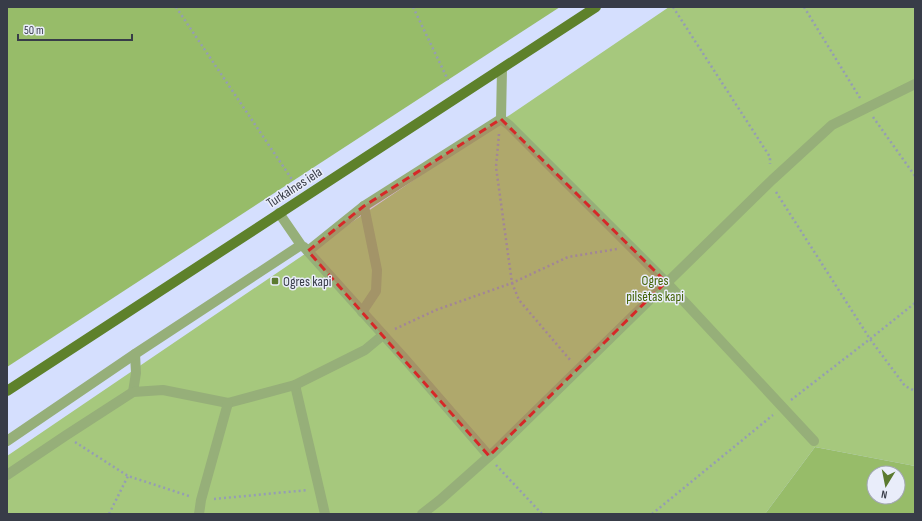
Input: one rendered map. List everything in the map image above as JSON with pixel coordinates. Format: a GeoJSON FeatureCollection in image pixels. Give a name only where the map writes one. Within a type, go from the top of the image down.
{"type":"FeatureCollection","features":[{"type":"Feature","properties":{"kind":"main road","name":"Turkalnes iela"},"geometry":{"type":"LineString","coordinates":[[7,391],[596,7]]}},
{"type":"Feature","properties":{"kind":"street"},"geometry":{"type":"LineString","coordinates":[[501,119],[502,69]]}},
{"type":"Feature","properties":{"kind":"street"},"geometry":{"type":"LineString","coordinates":[[422,514],[489,456],[666,282],[772,180],[832,125],[915,84]]}},
{"type":"Feature","properties":{"kind":"street"},"geometry":{"type":"LineString","coordinates":[[7,441],[135,354],[305,248],[364,206],[501,119]]}},
{"type":"Feature","properties":{"kind":"street"},"geometry":{"type":"LineString","coordinates":[[501,119],[509,125],[666,282],[814,441]]}},
{"type":"Feature","properties":{"kind":"street"},"geometry":{"type":"LineString","coordinates":[[362,312],[376,291],[377,270],[364,206]]}},
{"type":"Feature","properties":{"kind":"street"},"geometry":{"type":"LineString","coordinates":[[279,213],[321,267],[405,359],[489,456]]}},
{"type":"Feature","properties":{"kind":"street"},"geometry":{"type":"LineString","coordinates":[[7,475],[133,392],[163,390],[228,403],[295,385],[365,350],[383,335]]}},
{"type":"Feature","properties":{"kind":"street"},"geometry":{"type":"LineString","coordinates":[[133,392],[136,372],[135,354]]}},
{"type":"Feature","properties":{"kind":"street"},"geometry":{"type":"LineString","coordinates":[[295,385],[325,514]]}},
{"type":"Feature","properties":{"kind":"street"},"geometry":{"type":"LineString","coordinates":[[199,514],[201,500],[228,403]]}},
{"type":"Feature","properties":{"kind":"path"},"geometry":{"type":"LineString","coordinates":[[176,7],[293,181]]}},
{"type":"Feature","properties":{"kind":"path"},"geometry":{"type":"LineString","coordinates":[[412,7],[448,80]]}},
{"type":"Feature","properties":{"kind":"path"},"geometry":{"type":"LineString","coordinates":[[673,7],[770,157],[772,180],[776,192],[870,339],[905,386],[915,391]]}},
{"type":"Feature","properties":{"kind":"path"},"geometry":{"type":"LineString","coordinates":[[804,7],[866,108],[915,176]]}},
{"type":"Feature","properties":{"kind":"path"},"geometry":{"type":"LineString","coordinates":[[501,119],[496,167],[512,283],[519,300],[578,369]]}},
{"type":"Feature","properties":{"kind":"path"},"geometry":{"type":"LineString","coordinates":[[383,335],[436,310],[512,283],[568,257],[631,247]]}},
{"type":"Feature","properties":{"kind":"path"},"geometry":{"type":"LineString","coordinates":[[65,436],[128,476],[201,500],[319,489]]}},
{"type":"Feature","properties":{"kind":"path"},"geometry":{"type":"LineString","coordinates":[[489,456],[542,514]]}},
{"type":"Feature","properties":{"kind":"path"},"geometry":{"type":"LineString","coordinates":[[109,514],[128,476]]}},
{"type":"Feature","properties":{"kind":"highlighted area"},"geometry":{"type":"Polygon","coordinates":[[[501,119],[666,282],[489,456],[308,251],[364,206],[501,119]]]}},
{"type":"Feature","properties":{"kind":"green space"},"geometry":{"type":"Polygon","coordinates":[[[7,7],[560,7],[7,367],[7,7]]]}},
{"type":"Feature","properties":{"kind":"green space","name":"Ogres pilsētas kapi"},"geometry":{"type":"Polygon","coordinates":[[[669,7],[915,7],[915,466],[815,447],[765,514],[7,514],[7,456],[669,7]]]}},
{"type":"Feature","properties":{"kind":"green space"},"geometry":{"type":"Polygon","coordinates":[[[815,447],[915,466],[915,514],[765,514],[815,447]]]}},
{"type":"Feature","properties":{"kind":"place","name":"Ogres kapi"},"geometry":{"type":"Point","coordinates":[275,281]}}]}
